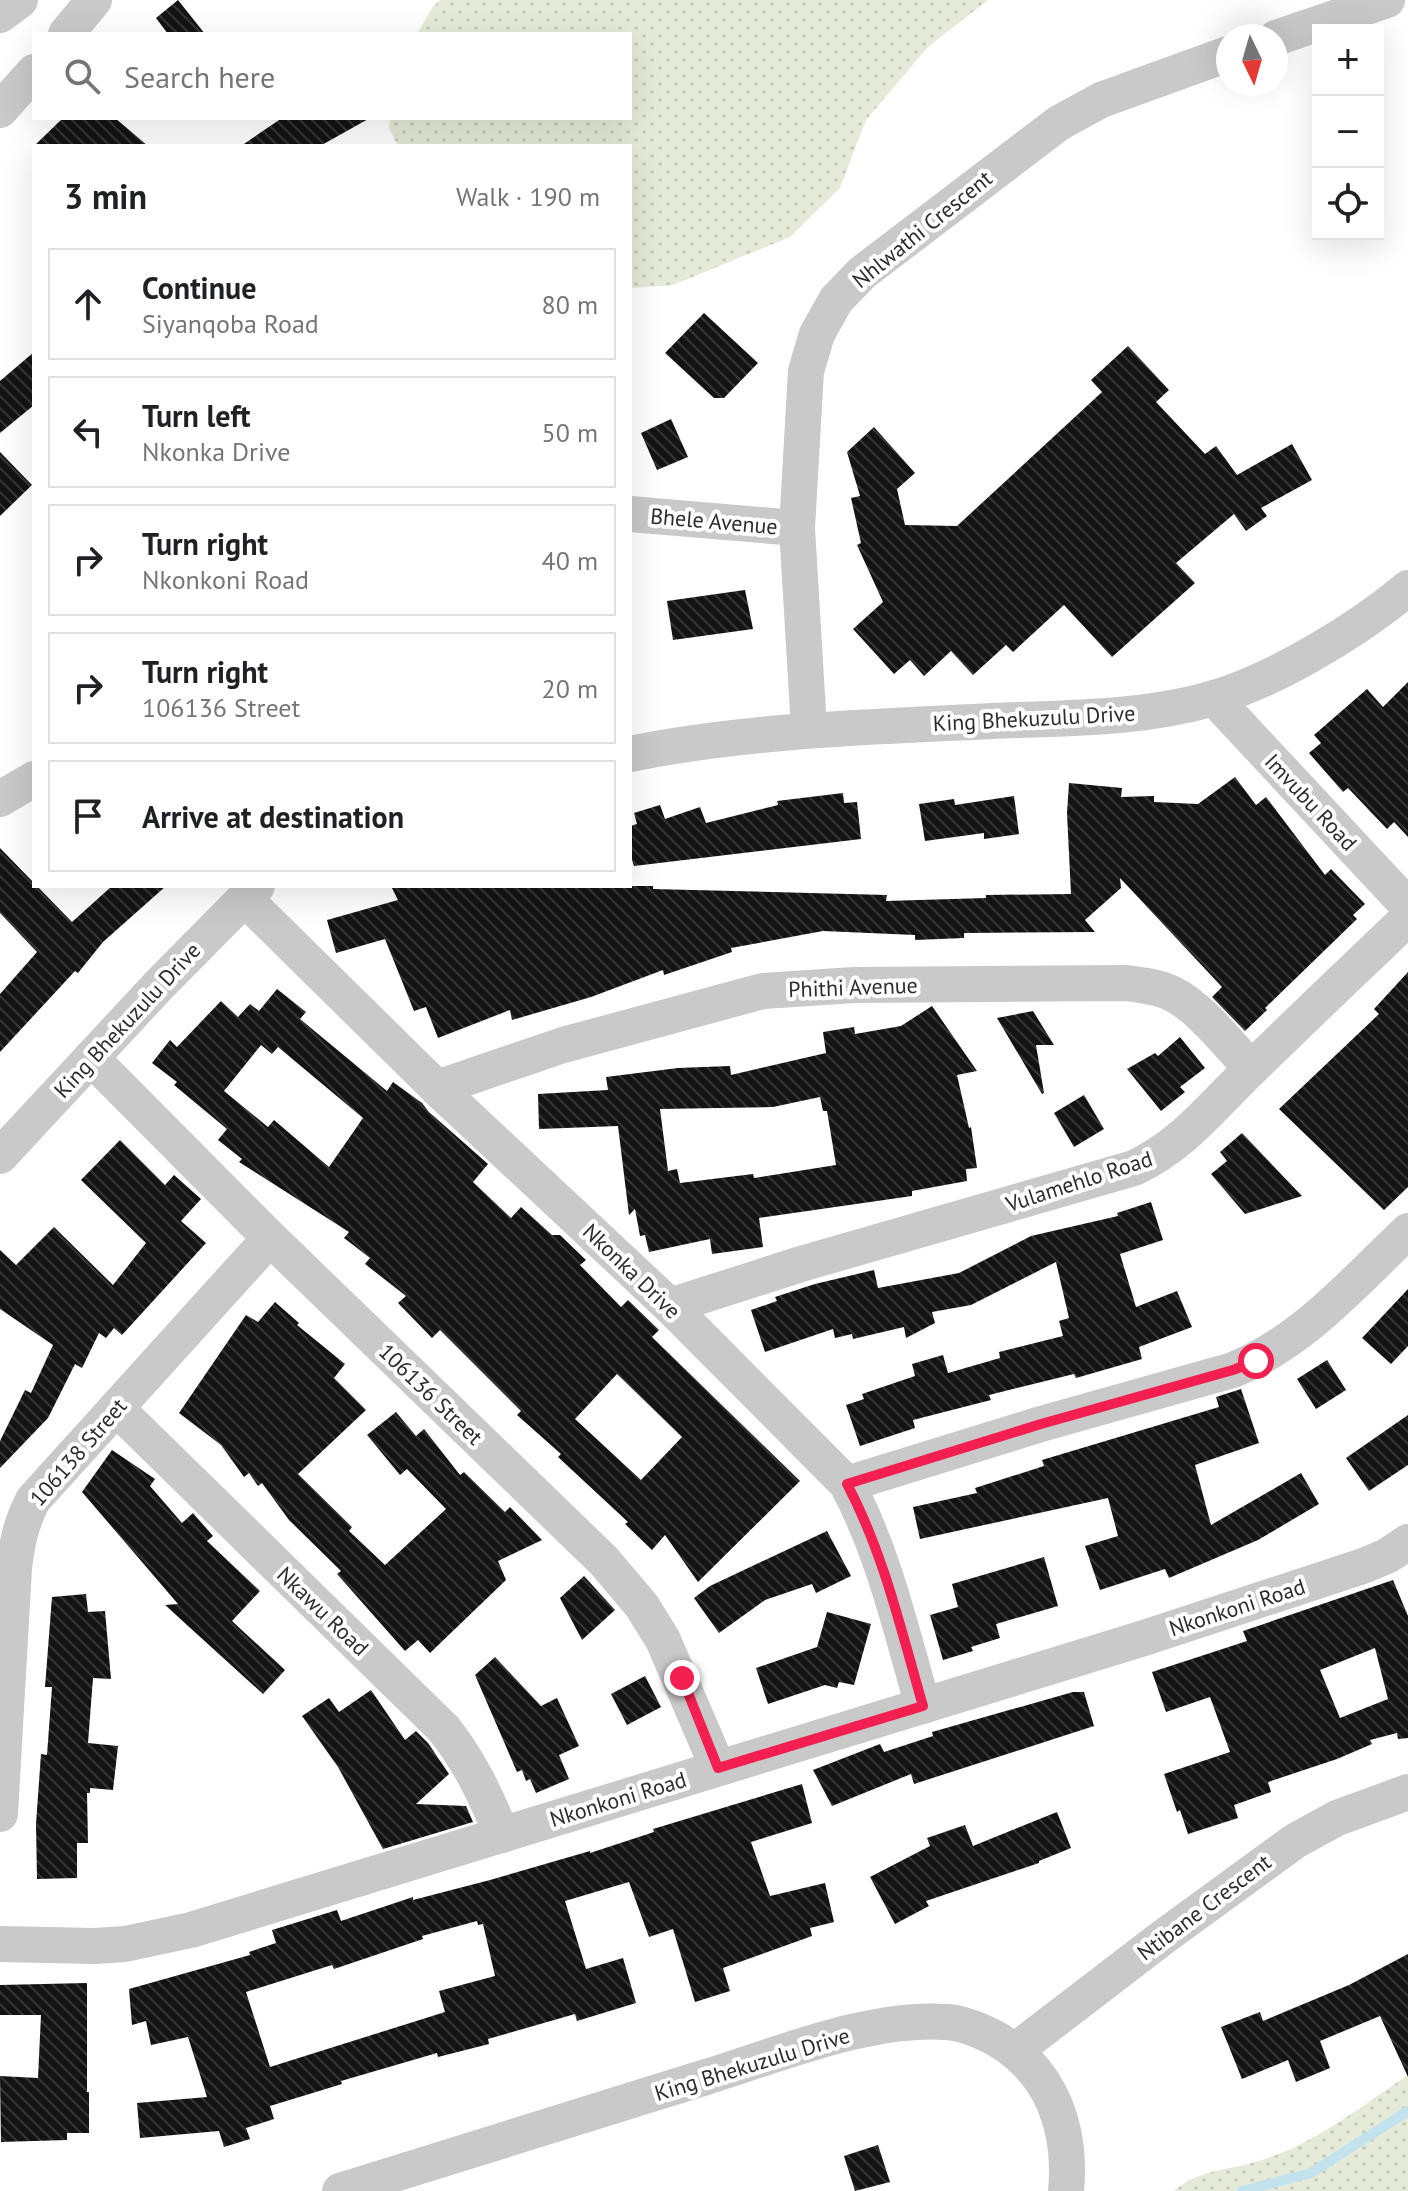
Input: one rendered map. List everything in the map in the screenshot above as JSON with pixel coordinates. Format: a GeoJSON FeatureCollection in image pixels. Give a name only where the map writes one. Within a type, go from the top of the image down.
{"type":"FeatureCollection","features":[{"type":"Feature","properties":{"kind":"street"},"geometry":{"type":"LineString","coordinates":[[0,15],[20,0]]}},
{"type":"Feature","properties":{"kind":"street"},"geometry":{"type":"LineString","coordinates":[[68,32],[94,0]]}},
{"type":"Feature","properties":{"kind":"street"},"geometry":{"type":"LineString","coordinates":[[1288,34],[1387,0]]}},
{"type":"Feature","properties":{"kind":"street","name":"Nhlwathi Crescent"},"geometry":{"type":"LineString","coordinates":[[809,729],[797,528],[806,371],[817,334],[836,300],[862,273],[1059,123],[1101,100],[1216,58]]}},
{"type":"Feature","properties":{"kind":"street"},"geometry":{"type":"LineString","coordinates":[[0,110],[32,74]]}},
{"type":"Feature","properties":{"kind":"street","name":"Bhele Avenue"},"geometry":{"type":"LineString","coordinates":[[632,514],[797,528]]}},
{"type":"Feature","properties":{"kind":"street","name":"King Bhekuzulu Drive"},"geometry":{"type":"LineString","coordinates":[[632,754],[674,745],[809,729],[1094,716],[1149,711],[1214,698],[1273,673],[1333,641],[1407,590]]}},
{"type":"Feature","properties":{"kind":"street","name":"Imvubu Road"},"geometry":{"type":"LineString","coordinates":[[1214,698],[1408,906]]}},
{"type":"Feature","properties":{"kind":"street"},"geometry":{"type":"LineString","coordinates":[[0,799],[32,780]]}},
{"type":"Feature","properties":{"kind":"street","name":"King Bhekuzulu Drive"},"geometry":{"type":"LineString","coordinates":[[0,1156],[250,892]]}},
{"type":"Feature","properties":{"kind":"street","name":"Nkonka Drive"},"geometry":{"type":"LineString","coordinates":[[250,892],[437,1088],[670,1306],[847,1484],[883,1565],[923,1706]]}},
{"type":"Feature","properties":{"kind":"street","name":"Vulamehlo Road"},"geometry":{"type":"LineString","coordinates":[[670,1306],[801,1264],[1134,1168],[1176,1144],[1408,918]]}},
{"type":"Feature","properties":{"kind":"street","name":"Phithi Avenue"},"geometry":{"type":"LineString","coordinates":[[437,1088],[563,1045],[763,991],[854,985],[1127,983],[1153,987],[1173,994],[1191,1006],[1251,1068]]}},
{"type":"Feature","properties":{"kind":"street","name":"106136 Street"},"geometry":{"type":"LineString","coordinates":[[91,1058],[270,1238],[604,1561],[642,1606],[663,1640],[682,1678],[718,1768]]}},
{"type":"Feature","properties":{"kind":"street"},"geometry":{"type":"LineString","coordinates":[[847,1484],[1256,1361],[1302,1330],[1408,1231]]}},
{"type":"Feature","properties":{"kind":"street","name":"106138 Street"},"geometry":{"type":"LineString","coordinates":[[0,1814],[17,1539],[33,1500],[270,1238]]}},
{"type":"Feature","properties":{"kind":"street","name":"Nkawu Road"},"geometry":{"type":"LineString","coordinates":[[116,1408],[444,1729],[478,1779],[502,1835]]}},
{"type":"Feature","properties":{"kind":"street","name":"Nkonkoni Road"},"geometry":{"type":"LineString","coordinates":[[0,1944],[95,1946],[156,1939],[1144,1638],[1363,1566],[1387,1556],[1408,1542]]}},
{"type":"Feature","properties":{"kind":"street","name":"Ntibane Crescent"},"geometry":{"type":"LineString","coordinates":[[1016,2050],[1295,1841],[1337,1818],[1408,1792]]}},
{"type":"Feature","properties":{"kind":"street","name":"King Bhekuzulu Drive"},"geometry":{"type":"LineString","coordinates":[[340,2191],[819,2042],[875,2027],[909,2022],[949,2022],[978,2029],[1016,2050],[1038,2073],[1052,2098],[1063,2133],[1068,2169],[1066,2191]]}},
{"type":"Feature","properties":{"kind":"green space"},"geometry":{"type":"Polygon","coordinates":[[[440,0],[988,0],[928,47],[866,120],[840,188],[790,237],[673,285],[632,288],[632,144],[397,144],[389,128],[390,120],[632,120],[632,32],[418,32],[440,0]]]}},
{"type":"Feature","properties":{"kind":"green space"},"geometry":{"type":"Polygon","coordinates":[[[1408,2075],[1408,2191],[1174,2191],[1206,2173],[1253,2163],[1303,2143],[1408,2075]]]}},
{"type":"Feature","properties":{"kind":"building"},"geometry":{"type":"Polygon","coordinates":[[[178,0],[203,32],[166,32],[156,18],[178,0]]]}},
{"type":"Feature","properties":{"kind":"building"},"geometry":{"type":"Polygon","coordinates":[[[61,120],[117,120],[146,144],[36,144],[61,120]]]}},
{"type":"Feature","properties":{"kind":"building"},"geometry":{"type":"Polygon","coordinates":[[[279,120],[366,120],[324,144],[244,144],[279,120]]]}},
{"type":"Feature","properties":{"kind":"building"},"geometry":{"type":"Polygon","coordinates":[[[704,313],[758,363],[724,398],[714,398],[665,353],[704,313]]]}},
{"type":"Feature","properties":{"kind":"building"},"geometry":{"type":"Polygon","coordinates":[[[1128,346],[1169,390],[1156,402],[1205,454],[1216,446],[1237,475],[1292,444],[1312,480],[1261,508],[1267,516],[1246,531],[1234,514],[1176,563],[1195,583],[1112,657],[1064,605],[1013,652],[1006,645],[973,675],[951,651],[924,676],[910,660],[894,674],[853,629],[883,602],[857,545],[861,543],[851,498],[860,496],[847,452],[874,427],[915,473],[897,489],[905,525],[957,526],[1102,392],[1091,380],[1128,346]]]}},
{"type":"Feature","properties":{"kind":"building"},"geometry":{"type":"Polygon","coordinates":[[[32,354],[32,407],[0,433],[0,381],[32,354]]]}},
{"type":"Feature","properties":{"kind":"building"},"geometry":{"type":"Polygon","coordinates":[[[671,419],[688,457],[657,470],[641,433],[671,419]]]}},
{"type":"Feature","properties":{"kind":"building"},"geometry":{"type":"Polygon","coordinates":[[[0,452],[32,485],[0,516],[0,452]]]}},
{"type":"Feature","properties":{"kind":"building"},"geometry":{"type":"Polygon","coordinates":[[[745,590],[753,629],[673,640],[667,601],[745,590]]]}},
{"type":"Feature","properties":{"kind":"building"},"geometry":{"type":"Polygon","coordinates":[[[1408,682],[1408,837],[1394,822],[1387,829],[1348,788],[1343,792],[1309,753],[1321,743],[1314,735],[1367,689],[1383,707],[1408,682]]]}},
{"type":"Feature","properties":{"kind":"building"},"geometry":{"type":"Polygon","coordinates":[[[1235,777],[1256,805],[1266,797],[1325,875],[1331,869],[1365,904],[1353,915],[1357,919],[1245,1031],[1212,997],[1222,987],[1120,878],[1121,888],[1085,920],[1095,932],[964,933],[964,938],[915,940],[915,935],[823,931],[731,948],[732,952],[664,975],[663,970],[591,997],[512,1020],[510,1010],[438,1038],[426,1007],[414,1011],[385,939],[336,953],[327,920],[398,900],[392,888],[653,886],[653,889],[887,895],[886,901],[1071,894],[1067,813],[1069,783],[1122,788],[1121,797],[1154,796],[1154,802],[1198,804],[1235,777]]]}},
{"type":"Feature","properties":{"kind":"building"},"geometry":{"type":"Polygon","coordinates":[[[843,793],[844,803],[857,802],[861,839],[634,866],[632,825],[637,824],[634,813],[660,805],[665,819],[700,807],[706,823],[778,805],[777,801],[843,793]]]}},
{"type":"Feature","properties":{"kind":"building"},"geometry":{"type":"Polygon","coordinates":[[[1014,796],[1019,834],[984,839],[984,833],[925,841],[919,804],[954,799],[955,805],[1014,796]]]}},
{"type":"Feature","properties":{"kind":"building"},"geometry":{"type":"Polygon","coordinates":[[[0,848],[32,881],[32,888],[39,888],[72,922],[110,888],[164,888],[103,942],[78,973],[75,971],[0,1052],[0,994],[37,952],[0,913],[0,848]]]}},
{"type":"Feature","properties":{"kind":"building"},"geometry":{"type":"Polygon","coordinates":[[[1408,972],[1408,1187],[1384,1210],[1279,1109],[1379,1014],[1374,1009],[1408,972]]]}},
{"type":"Feature","properties":{"kind":"building"},"geometry":{"type":"Polygon","coordinates":[[[277,989],[306,1012],[300,1019],[387,1091],[393,1082],[422,1103],[488,1164],[473,1182],[511,1218],[521,1207],[552,1235],[560,1235],[586,1260],[580,1265],[621,1307],[628,1300],[659,1330],[652,1337],[800,1481],[698,1582],[665,1535],[652,1550],[625,1524],[628,1522],[558,1457],[561,1454],[517,1415],[521,1411],[440,1330],[432,1338],[398,1303],[406,1296],[365,1264],[370,1258],[344,1238],[349,1232],[239,1162],[242,1159],[218,1140],[227,1129],[152,1063],[170,1040],[177,1047],[221,1001],[238,1017],[250,1004],[259,1011],[277,989]],[[261,1045],[224,1091],[268,1127],[274,1120],[329,1167],[363,1118],[278,1047],[272,1054],[261,1045]],[[617,1374],[575,1419],[641,1480],[682,1437],[617,1374]]]}},
{"type":"Feature","properties":{"kind":"building"},"geometry":{"type":"Polygon","coordinates":[[[932,1006],[977,1071],[957,1075],[971,1127],[977,1168],[966,1169],[967,1181],[912,1191],[912,1196],[759,1218],[763,1247],[712,1254],[710,1239],[649,1252],[645,1235],[640,1236],[635,1209],[629,1215],[618,1126],[539,1129],[538,1094],[608,1090],[606,1077],[678,1068],[730,1066],[731,1075],[826,1053],[823,1032],[854,1027],[855,1034],[901,1026],[932,1006]],[[820,1097],[773,1107],[660,1109],[668,1171],[677,1169],[680,1183],[753,1174],[754,1178],[836,1165],[827,1111],[823,1111],[820,1097]]]}},
{"type":"Feature","properties":{"kind":"building"},"geometry":{"type":"Polygon","coordinates":[[[1033,1011],[1054,1045],[1036,1045],[1042,1094],[997,1018],[1033,1011]]]}},
{"type":"Feature","properties":{"kind":"building"},"geometry":{"type":"Polygon","coordinates":[[[1180,1037],[1205,1068],[1180,1087],[1185,1092],[1161,1111],[1127,1069],[1155,1053],[1158,1056],[1180,1037]]]}},
{"type":"Feature","properties":{"kind":"building"},"geometry":{"type":"Polygon","coordinates":[[[1084,1095],[1104,1129],[1074,1147],[1054,1113],[1084,1095]]]}},
{"type":"Feature","properties":{"kind":"building"},"geometry":{"type":"Polygon","coordinates":[[[1242,1133],[1302,1196],[1245,1214],[1211,1174],[1227,1161],[1220,1152],[1242,1133]]]}},
{"type":"Feature","properties":{"kind":"building"},"geometry":{"type":"Polygon","coordinates":[[[120,1140],[165,1185],[174,1175],[201,1199],[181,1221],[206,1243],[122,1335],[114,1328],[106,1338],[99,1333],[82,1368],[75,1364],[48,1418],[0,1468],[0,1441],[25,1390],[31,1393],[53,1345],[0,1309],[0,1250],[16,1265],[54,1227],[113,1285],[146,1243],[81,1180],[120,1140]]]}},
{"type":"Feature","properties":{"kind":"building"},"geometry":{"type":"Polygon","coordinates":[[[1151,1202],[1163,1240],[1120,1254],[1136,1307],[1177,1291],[1192,1327],[1139,1347],[1142,1359],[1076,1378],[1074,1374],[989,1395],[991,1400],[913,1420],[915,1428],[860,1446],[846,1405],[864,1399],[862,1394],[915,1376],[912,1364],[943,1355],[948,1373],[1000,1358],[999,1352],[1063,1336],[1059,1321],[1069,1318],[1056,1262],[971,1305],[932,1312],[935,1323],[906,1338],[904,1327],[853,1339],[852,1334],[835,1338],[833,1329],[765,1352],[751,1310],[777,1301],[775,1297],[874,1270],[878,1288],[959,1273],[1031,1236],[1118,1216],[1117,1213],[1151,1202]]]}},
{"type":"Feature","properties":{"kind":"building"},"geometry":{"type":"Polygon","coordinates":[[[1408,1289],[1408,1346],[1391,1364],[1362,1338],[1408,1289]]]}},
{"type":"Feature","properties":{"kind":"building"},"geometry":{"type":"Polygon","coordinates":[[[275,1302],[299,1323],[297,1325],[345,1364],[334,1378],[366,1410],[298,1474],[352,1527],[349,1531],[385,1565],[446,1509],[407,1469],[400,1475],[367,1435],[396,1412],[416,1436],[424,1429],[460,1475],[464,1472],[505,1512],[510,1507],[542,1540],[498,1561],[506,1580],[430,1653],[418,1640],[405,1651],[337,1574],[341,1571],[289,1520],[262,1483],[258,1486],[249,1473],[244,1477],[221,1445],[179,1413],[246,1315],[258,1322],[275,1302]]]}},
{"type":"Feature","properties":{"kind":"building"},"geometry":{"type":"Polygon","coordinates":[[[1327,1360],[1346,1390],[1316,1409],[1297,1379],[1327,1360]]]}},
{"type":"Feature","properties":{"kind":"building"},"geometry":{"type":"Polygon","coordinates":[[[1241,1389],[1259,1443],[1195,1465],[1211,1525],[1301,1473],[1319,1504],[1258,1540],[1169,1578],[1165,1569],[1100,1590],[1085,1546],[1118,1536],[1108,1498],[920,1539],[913,1507],[977,1493],[975,1488],[1044,1466],[1042,1460],[1219,1407],[1216,1397],[1241,1389]]]}},
{"type":"Feature","properties":{"kind":"building"},"geometry":{"type":"Polygon","coordinates":[[[1408,1415],[1408,1465],[1369,1491],[1346,1458],[1408,1415]]]}},
{"type":"Feature","properties":{"kind":"building"},"geometry":{"type":"Polygon","coordinates":[[[112,1450],[155,1479],[150,1486],[182,1523],[193,1513],[213,1536],[207,1541],[260,1591],[232,1621],[285,1670],[263,1694],[165,1605],[178,1604],[82,1492],[112,1450]]]}},
{"type":"Feature","properties":{"kind":"building"},"geometry":{"type":"Polygon","coordinates":[[[827,1531],[851,1576],[816,1593],[812,1584],[765,1600],[719,1633],[694,1598],[710,1586],[827,1531]]]}},
{"type":"Feature","properties":{"kind":"building"},"geometry":{"type":"Polygon","coordinates":[[[1044,1557],[1058,1606],[996,1624],[1000,1638],[971,1647],[973,1651],[943,1660],[930,1615],[958,1607],[952,1584],[1044,1557]]]}},
{"type":"Feature","properties":{"kind":"building"},"geometry":{"type":"Polygon","coordinates":[[[584,1576],[615,1610],[582,1640],[560,1598],[584,1576]]]}},
{"type":"Feature","properties":{"kind":"building"},"geometry":{"type":"Polygon","coordinates":[[[1393,1580],[1408,1616],[1408,1738],[1398,1739],[1397,1733],[1370,1740],[1372,1744],[1337,1759],[1268,1782],[1271,1792],[1234,1805],[1238,1818],[1188,1834],[1164,1774],[1230,1752],[1210,1697],[1166,1712],[1152,1672],[1247,1641],[1243,1631],[1393,1580]],[[1375,1648],[1320,1670],[1340,1718],[1388,1699],[1375,1648]]]}},
{"type":"Feature","properties":{"kind":"building"},"geometry":{"type":"Polygon","coordinates":[[[86,1594],[88,1612],[105,1611],[111,1679],[93,1678],[88,1743],[118,1746],[113,1790],[90,1788],[90,1793],[87,1793],[88,1843],[77,1843],[77,1878],[37,1879],[36,1824],[41,1754],[47,1755],[52,1687],[45,1687],[52,1597],[86,1594]]]}},
{"type":"Feature","properties":{"kind":"building"},"geometry":{"type":"Polygon","coordinates":[[[827,1612],[871,1624],[854,1685],[839,1682],[837,1688],[825,1685],[768,1704],[756,1668],[817,1647],[827,1612]]]}},
{"type":"Feature","properties":{"kind":"building"},"geometry":{"type":"Polygon","coordinates":[[[495,1657],[541,1706],[557,1698],[579,1746],[559,1755],[569,1779],[536,1793],[522,1770],[517,1772],[475,1675],[495,1657]]]}},
{"type":"Feature","properties":{"kind":"building"},"geometry":{"type":"Polygon","coordinates":[[[645,1676],[661,1707],[627,1725],[611,1694],[645,1676]]]}},
{"type":"Feature","properties":{"kind":"building"},"geometry":{"type":"Polygon","coordinates":[[[371,1690],[405,1740],[416,1731],[449,1774],[416,1804],[466,1806],[473,1822],[383,1849],[338,1767],[302,1716],[329,1698],[339,1712],[371,1690]]]}},
{"type":"Feature","properties":{"kind":"building"},"geometry":{"type":"Polygon","coordinates":[[[1073,1692],[1084,1692],[1094,1726],[914,1784],[911,1774],[832,1806],[813,1770],[880,1744],[884,1752],[933,1736],[932,1732],[1073,1692]]]}},
{"type":"Feature","properties":{"kind":"building"},"geometry":{"type":"Polygon","coordinates":[[[802,1784],[812,1823],[751,1842],[770,1896],[825,1883],[834,1922],[810,1928],[812,1936],[723,1968],[730,1991],[695,2002],[673,1929],[649,1937],[629,1882],[565,1901],[586,1969],[623,1958],[636,2003],[577,2021],[575,2014],[488,2039],[489,2044],[438,2057],[437,2053],[341,2081],[342,2084],[270,2106],[274,2119],[246,2128],[250,2139],[224,2147],[219,2131],[140,2138],[137,2103],[207,2097],[188,2037],[151,2045],[146,2021],[132,2025],[129,1989],[250,1955],[249,1952],[276,1943],[272,1930],[337,1910],[341,1921],[413,1897],[413,1900],[590,1853],[654,1832],[653,1829],[802,1784]],[[477,1921],[422,1936],[423,1939],[334,1969],[332,1965],[246,1992],[270,2067],[445,2012],[439,1991],[495,1976],[483,1924],[478,1925],[477,1921]]]}},
{"type":"Feature","properties":{"kind":"building"},"geometry":{"type":"Polygon","coordinates":[[[1057,1812],[1071,1848],[1039,1863],[926,1901],[929,1906],[895,1924],[870,1877],[930,1846],[927,1838],[965,1825],[973,1846],[1057,1812]]]}},
{"type":"Feature","properties":{"kind":"building"},"geometry":{"type":"Polygon","coordinates":[[[1408,1954],[1408,2077],[1380,2016],[1320,2041],[1330,2068],[1296,2082],[1288,2060],[1242,2079],[1221,2027],[1260,2012],[1263,2021],[1349,1985],[1408,1954]]]}},
{"type":"Feature","properties":{"kind":"building"},"geometry":{"type":"Polygon","coordinates":[[[87,1983],[89,2133],[67,2133],[67,2140],[1,2142],[0,2076],[38,2078],[41,2015],[0,2015],[0,1985],[87,1983]]]}},
{"type":"Feature","properties":{"kind":"building"},"geometry":{"type":"Polygon","coordinates":[[[878,2145],[890,2182],[855,2191],[844,2156],[878,2145]]]}},
{"type":"Feature","properties":{"kind":"waterway"},"geometry":{"type":"LineString","coordinates":[[1242,2191],[1311,2173],[1408,2111]]}},
{"type":"Feature","properties":{"kind":"route"},"geometry":{"type":"LineString","coordinates":[[682,1678],[718,1768],[923,1706],[883,1565],[847,1484],[1256,1361]]}}]}
